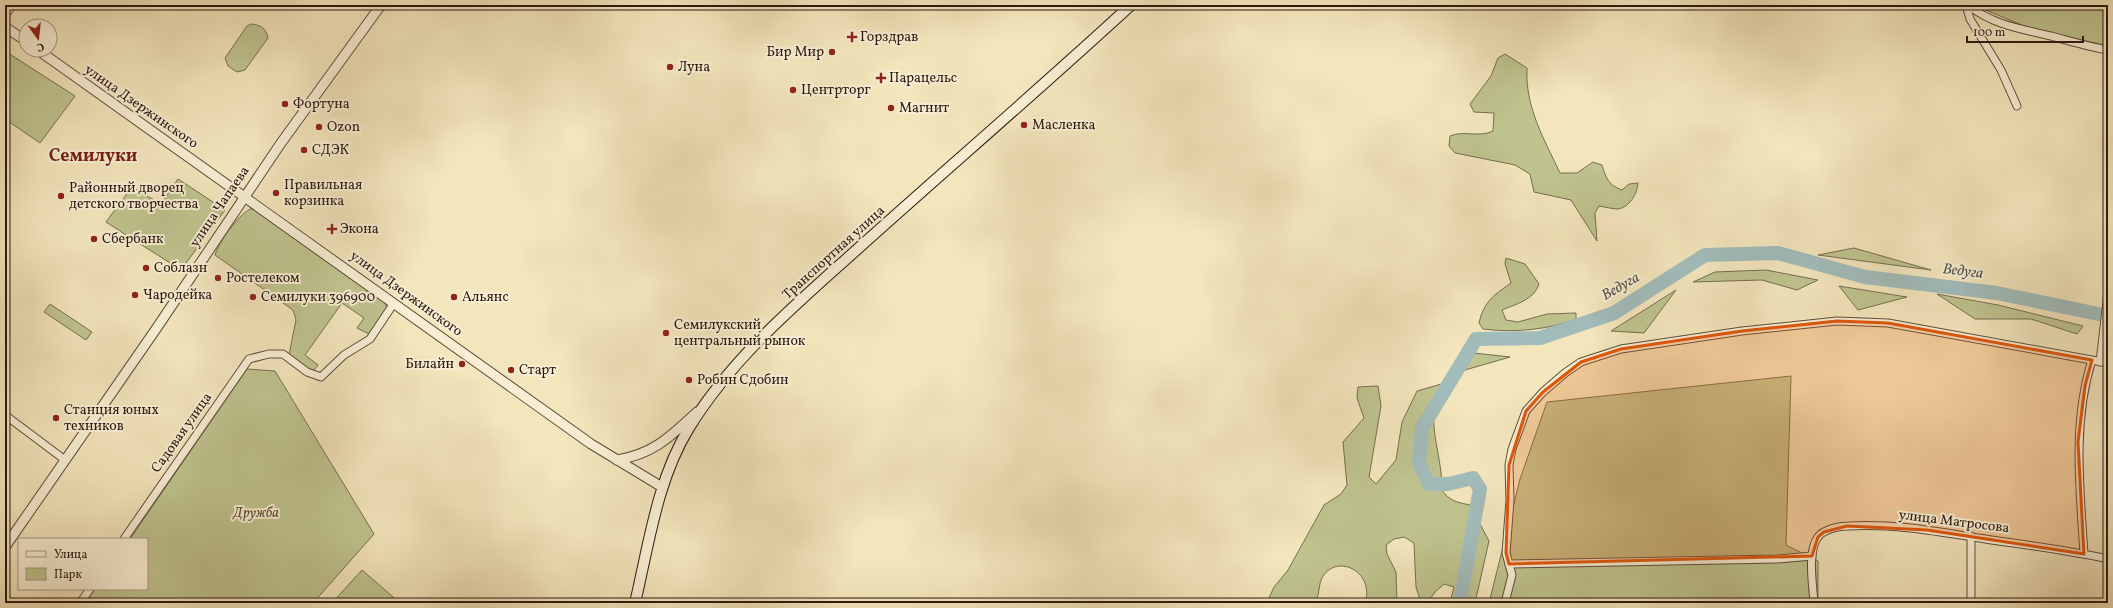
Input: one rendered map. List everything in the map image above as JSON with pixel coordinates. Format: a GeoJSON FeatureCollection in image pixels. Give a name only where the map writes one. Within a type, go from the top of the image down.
{"type":"FeatureCollection","features":[{"type":"Feature","properties":{"kind":"main road","name":"Транспортная улица"},"geometry":{"type":"LineString","coordinates":[[635,603],[662,487],[688,429],[704,405],[747,353],[816,288],[1131,5]]}},
{"type":"Feature","properties":{"kind":"street"},"geometry":{"type":"LineString","coordinates":[[5,16],[13,5]]}},
{"type":"Feature","properties":{"kind":"street","name":"улица Чапаева"},"geometry":{"type":"LineString","coordinates":[[5,547],[156,329],[244,196],[381,5]]}},
{"type":"Feature","properties":{"kind":"street"},"geometry":{"type":"LineString","coordinates":[[1967,5],[1997,22],[2017,29],[2108,50]]}},
{"type":"Feature","properties":{"kind":"street"},"geometry":{"type":"LineString","coordinates":[[1967,5],[1970,19],[2001,70],[2017,106]]}},
{"type":"Feature","properties":{"kind":"street"},"geometry":{"type":"LineString","coordinates":[[5,27],[18,36]]}},
{"type":"Feature","properties":{"kind":"street","name":"улица Дзержинского"},"geometry":{"type":"LineString","coordinates":[[49,58],[591,444],[662,487]]}},
{"type":"Feature","properties":{"kind":"street"},"geometry":{"type":"LineString","coordinates":[[2100,362],[2108,293]]}},
{"type":"Feature","properties":{"kind":"street","name":"Садовая улица"},"geometry":{"type":"LineString","coordinates":[[125,538],[249,359],[269,354],[283,354],[307,372],[321,376],[344,355],[370,339],[394,303]]}},
{"type":"Feature","properties":{"kind":"street"},"geometry":{"type":"LineString","coordinates":[[1505,603],[1512,575],[1506,553],[1510,500],[1508,465],[1526,411],[1543,392],[1565,373],[1581,362],[1621,349],[1742,331],[1859,320],[1888,323],[2108,363]]}},
{"type":"Feature","properties":{"kind":"street"},"geometry":{"type":"LineString","coordinates":[[2084,554],[2078,442],[2085,386],[2092,360]]}},
{"type":"Feature","properties":{"kind":"street"},"geometry":{"type":"LineString","coordinates":[[617,460],[637,457],[655,448],[704,405]]}},
{"type":"Feature","properties":{"kind":"street"},"geometry":{"type":"LineString","coordinates":[[5,415],[65,460]]}},
{"type":"Feature","properties":{"kind":"street","name":"улица Матросова"},"geometry":{"type":"LineString","coordinates":[[1812,556],[1814,546],[1821,534],[1828,530],[1847,526],[1871,526],[1927,530],[1971,536],[2108,559]]}},
{"type":"Feature","properties":{"kind":"street"},"geometry":{"type":"LineString","coordinates":[[1971,536],[1971,603]]}},
{"type":"Feature","properties":{"kind":"street"},"geometry":{"type":"LineString","coordinates":[[1509,564],[1777,559],[1812,556],[1814,603]]}},
{"type":"Feature","properties":{"kind":"street"},"geometry":{"type":"LineString","coordinates":[[80,603],[89,590]]}},
{"type":"Feature","properties":{"kind":"highlighted area"},"geometry":{"type":"Polygon","coordinates":[[[1837,321],[1888,323],[2092,360],[2085,386],[2078,442],[2084,554],[1927,530],[1847,526],[1824,532],[1818,537],[1812,556],[1509,564],[1506,553],[1509,465],[1526,411],[1543,392],[1581,362],[1621,349],[1742,331],[1837,321]]]}},
{"type":"Feature","properties":{"kind":"green space"},"geometry":{"type":"Polygon","coordinates":[[[1980,5],[2108,5],[2108,46],[2029,28],[1988,11],[1980,5]]]}},
{"type":"Feature","properties":{"kind":"green space"},"geometry":{"type":"Polygon","coordinates":[[[251,24],[258,25],[262,28],[266,32],[268,38],[245,70],[237,72],[228,66],[225,58],[247,26],[251,24]]]}},
{"type":"Feature","properties":{"kind":"green space"},"geometry":{"type":"Polygon","coordinates":[[[5,51],[75,96],[40,143],[5,119],[5,51]]]}},
{"type":"Feature","properties":{"kind":"green space"},"geometry":{"type":"Polygon","coordinates":[[[1505,54],[1527,68],[1527,82],[1532,109],[1542,135],[1560,173],[1577,173],[1593,162],[1602,165],[1608,180],[1617,188],[1622,190],[1629,184],[1638,183],[1634,196],[1626,206],[1618,209],[1599,206],[1595,213],[1597,241],[1571,200],[1534,192],[1530,174],[1515,165],[1455,153],[1449,146],[1450,136],[1455,134],[1482,134],[1493,131],[1494,113],[1474,112],[1470,104],[1491,76],[1498,58],[1505,54]]]}},
{"type":"Feature","properties":{"kind":"green space"},"geometry":{"type":"Polygon","coordinates":[[[178,179],[225,210],[181,270],[106,222],[132,187],[161,204],[178,179]]]}},
{"type":"Feature","properties":{"kind":"green space"},"geometry":{"type":"Polygon","coordinates":[[[250,209],[257,210],[385,302],[387,309],[371,335],[357,328],[364,318],[342,303],[305,355],[318,365],[314,370],[308,372],[289,355],[296,320],[293,310],[215,255],[220,243],[230,229],[245,212],[250,209]]]}},
{"type":"Feature","properties":{"kind":"green space"},"geometry":{"type":"Polygon","coordinates":[[[1854,248],[1931,270],[1818,255],[1854,248]]]}},
{"type":"Feature","properties":{"kind":"green space"},"geometry":{"type":"Polygon","coordinates":[[[1506,258],[1525,264],[1539,284],[1537,289],[1529,298],[1502,310],[1506,320],[1518,322],[1547,314],[1576,313],[1576,319],[1554,326],[1530,330],[1506,331],[1483,329],[1479,323],[1481,315],[1490,299],[1511,283],[1505,264],[1506,258]]]}},
{"type":"Feature","properties":{"kind":"green space"},"geometry":{"type":"Polygon","coordinates":[[[1766,270],[1818,280],[1797,290],[1762,280],[1693,282],[1715,272],[1766,270]]]}},
{"type":"Feature","properties":{"kind":"green space"},"geometry":{"type":"Polygon","coordinates":[[[1839,286],[1907,297],[1858,310],[1839,286]]]}},
{"type":"Feature","properties":{"kind":"green space"},"geometry":{"type":"Polygon","coordinates":[[[1676,290],[1644,333],[1611,331],[1676,290]]]}},
{"type":"Feature","properties":{"kind":"green space"},"geometry":{"type":"Polygon","coordinates":[[[1937,294],[1998,305],[2083,326],[2077,334],[2031,319],[1975,319],[1937,294]]]}},
{"type":"Feature","properties":{"kind":"green space"},"geometry":{"type":"Polygon","coordinates":[[[50,304],[92,332],[86,340],[44,312],[50,304]]]}},
{"type":"Feature","properties":{"kind":"green space"},"geometry":{"type":"Polygon","coordinates":[[[1474,353],[1510,357],[1465,370],[1474,353]]]}},
{"type":"Feature","properties":{"kind":"green space","name":"Дружба"},"geometry":{"type":"Polygon","coordinates":[[[247,369],[275,371],[374,534],[313,603],[85,603],[94,590],[148,590],[148,538],[131,538],[247,369]]]}},
{"type":"Feature","properties":{"kind":"green space"},"geometry":{"type":"Polygon","coordinates":[[[1791,376],[1786,545],[1818,561],[1818,603],[1489,603],[1520,479],[1547,402],[1791,376]]]}},
{"type":"Feature","properties":{"kind":"green space"},"geometry":{"type":"Polygon","coordinates":[[[1445,383],[1435,404],[1434,415],[1435,438],[1442,489],[1443,492],[1451,499],[1470,505],[1489,541],[1475,603],[1450,603],[1454,587],[1444,584],[1436,591],[1427,603],[1421,603],[1416,587],[1414,543],[1404,537],[1394,539],[1386,545],[1387,554],[1396,572],[1397,603],[1365,603],[1367,592],[1365,583],[1360,575],[1354,570],[1338,566],[1330,569],[1323,576],[1315,603],[1270,603],[1269,598],[1274,587],[1288,570],[1324,505],[1341,494],[1347,485],[1343,442],[1364,418],[1357,398],[1358,387],[1378,386],[1381,406],[1369,477],[1376,484],[1396,460],[1402,422],[1417,391],[1445,383]]]}},
{"type":"Feature","properties":{"kind":"green space"},"geometry":{"type":"Polygon","coordinates":[[[362,570],[400,603],[332,603],[362,570]]]}},
{"type":"Feature","properties":{"kind":"waterway","name":"Ведуга"},"geometry":{"type":"LineString","coordinates":[[1460,603],[1480,489],[1473,478],[1448,484],[1429,484],[1419,463],[1422,428],[1476,339],[1540,338],[1614,313],[1705,255],[1778,253],[1865,277],[1997,293],[2108,316]]}},
{"type":"Feature","properties":{"kind":"place","name":"Горздрав"},"geometry":{"type":"Point","coordinates":[852,37]}},
{"type":"Feature","properties":{"kind":"place","name":"Бир Мир"},"geometry":{"type":"Point","coordinates":[832,52]}},
{"type":"Feature","properties":{"kind":"place","name":"Луна"},"geometry":{"type":"Point","coordinates":[670,67]}},
{"type":"Feature","properties":{"kind":"place","name":"Парацельс"},"geometry":{"type":"Point","coordinates":[881,78]}},
{"type":"Feature","properties":{"kind":"place","name":"Центрторг"},"geometry":{"type":"Point","coordinates":[793,90]}},
{"type":"Feature","properties":{"kind":"place","name":"Фортуна"},"geometry":{"type":"Point","coordinates":[285,104]}},
{"type":"Feature","properties":{"kind":"place","name":"Магнит"},"geometry":{"type":"Point","coordinates":[891,108]}},
{"type":"Feature","properties":{"kind":"place","name":"Масленка"},"geometry":{"type":"Point","coordinates":[1024,125]}},
{"type":"Feature","properties":{"kind":"place","name":"Ozon"},"geometry":{"type":"Point","coordinates":[319,127]}},
{"type":"Feature","properties":{"kind":"place","name":"СДЭК"},"geometry":{"type":"Point","coordinates":[304,150]}},
{"type":"Feature","properties":{"kind":"place","name":"Правильная корзинка"},"geometry":{"type":"Point","coordinates":[276,193]}},
{"type":"Feature","properties":{"kind":"place","name":"Районный дворец детского творчества"},"geometry":{"type":"Point","coordinates":[61,196]}},
{"type":"Feature","properties":{"kind":"place","name":"Экона"},"geometry":{"type":"Point","coordinates":[332,229]}},
{"type":"Feature","properties":{"kind":"place","name":"Сбербанк"},"geometry":{"type":"Point","coordinates":[94,239]}},
{"type":"Feature","properties":{"kind":"place","name":"Соблазн"},"geometry":{"type":"Point","coordinates":[146,268]}},
{"type":"Feature","properties":{"kind":"place","name":"Ростелеком"},"geometry":{"type":"Point","coordinates":[218,278]}},
{"type":"Feature","properties":{"kind":"place","name":"Чародейка"},"geometry":{"type":"Point","coordinates":[135,295]}},
{"type":"Feature","properties":{"kind":"place","name":"Семилуки 396900"},"geometry":{"type":"Point","coordinates":[253,297]}},
{"type":"Feature","properties":{"kind":"place","name":"Альянс"},"geometry":{"type":"Point","coordinates":[454,297]}},
{"type":"Feature","properties":{"kind":"place","name":"Семилукский центральный рынок"},"geometry":{"type":"Point","coordinates":[666,333]}},
{"type":"Feature","properties":{"kind":"place","name":"Билайн"},"geometry":{"type":"Point","coordinates":[462,364]}},
{"type":"Feature","properties":{"kind":"place","name":"Старт"},"geometry":{"type":"Point","coordinates":[511,370]}},
{"type":"Feature","properties":{"kind":"place","name":"Робин Сдобин"},"geometry":{"type":"Point","coordinates":[689,380]}},
{"type":"Feature","properties":{"kind":"place","name":"Станция юных техников"},"geometry":{"type":"Point","coordinates":[56,418]}},
{"type":"Feature","properties":{"kind":"district","name":"Семилуки"},"geometry":{"type":"Point","coordinates":[93,156]}}]}
